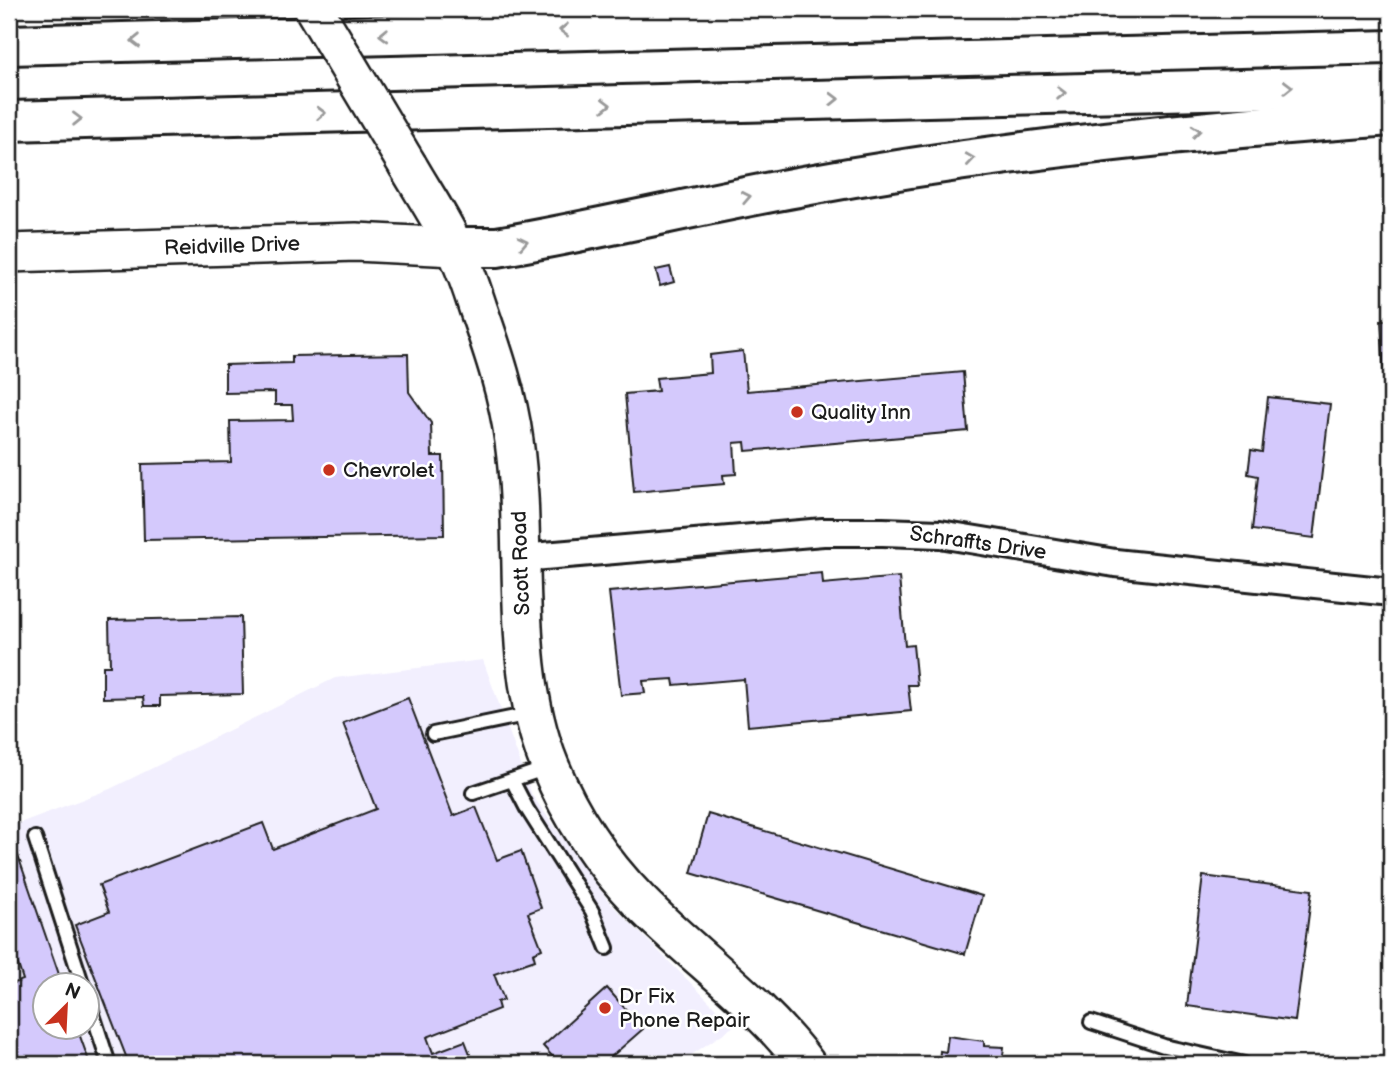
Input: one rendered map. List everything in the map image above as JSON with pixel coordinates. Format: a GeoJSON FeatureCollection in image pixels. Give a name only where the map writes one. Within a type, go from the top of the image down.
{"type":"FeatureCollection","features":[{"type":"Feature","properties":{"kind":"highway"},"geometry":{"type":"LineString","coordinates":[[9,45],[1391,9]]}},
{"type":"Feature","properties":{"kind":"highway"},"geometry":{"type":"LineString","coordinates":[[9,121],[1391,85]]}},
{"type":"Feature","properties":{"kind":"highway"},"geometry":{"type":"LineString","coordinates":[[455,247],[510,245],[714,202],[945,163],[1206,130],[1391,116]]}},
{"type":"Feature","properties":{"kind":"main road","name":"Scott Road"},"geometry":{"type":"LineString","coordinates":[[314,9],[455,247],[483,321],[506,397],[514,440],[527,672],[534,713],[550,766],[586,834],[621,881],[652,913],[756,1007],[806,1064]]}},
{"type":"Feature","properties":{"kind":"main road","name":"Reidville Drive"},"geometry":{"type":"LineString","coordinates":[[9,253],[356,242],[455,247]]}},
{"type":"Feature","properties":{"kind":"street","name":"Schraffts Drive"},"geometry":{"type":"LineString","coordinates":[[521,558],[823,533],[940,534],[1115,563],[1391,592]]}},
{"type":"Feature","properties":{"kind":"lane"},"geometry":{"type":"LineString","coordinates":[[433,734],[534,713]]}},
{"type":"Feature","properties":{"kind":"lane"},"geometry":{"type":"LineString","coordinates":[[473,793],[550,766]]}},
{"type":"Feature","properties":{"kind":"lane"},"geometry":{"type":"LineString","coordinates":[[512,780],[527,809],[592,911],[607,948]]}},
{"type":"Feature","properties":{"kind":"lane"},"geometry":{"type":"LineString","coordinates":[[35,838],[79,972]]}},
{"type":"Feature","properties":{"kind":"lane"},"geometry":{"type":"LineString","coordinates":[[1091,1022],[1164,1046],[1244,1064]]}},
{"type":"Feature","properties":{"kind":"lane"},"geometry":{"type":"LineString","coordinates":[[102,1042],[109,1064]]}},
{"type":"Feature","properties":{"kind":"shaded area"},"geometry":{"type":"Polygon","coordinates":[[[483,660],[532,795],[610,903],[734,1026],[678,1064],[9,1064],[9,827],[110,789],[335,678],[483,660]]]}},
{"type":"Feature","properties":{"kind":"building"},"geometry":{"type":"Polygon","coordinates":[[[670,267],[674,282],[660,286],[656,270],[670,267]]]}},
{"type":"Feature","properties":{"kind":"building"},"geometry":{"type":"Polygon","coordinates":[[[1381,320],[1391,320],[1391,418],[1386,418],[1381,320]]]}},
{"type":"Feature","properties":{"kind":"building","name":"Quality Inn"},"geometry":{"type":"Polygon","coordinates":[[[743,351],[747,391],[963,372],[968,431],[746,451],[745,442],[734,443],[736,474],[723,475],[724,484],[634,492],[625,394],[658,391],[656,378],[711,373],[710,355],[743,351]]]}},
{"type":"Feature","properties":{"kind":"building"},"geometry":{"type":"Polygon","coordinates":[[[408,354],[409,392],[431,423],[432,456],[443,456],[444,535],[144,540],[142,464],[231,462],[230,421],[293,420],[292,405],[275,405],[275,392],[225,393],[225,365],[292,363],[292,356],[408,354]]]}},
{"type":"Feature","properties":{"kind":"building"},"geometry":{"type":"Polygon","coordinates":[[[1268,397],[1330,404],[1314,538],[1252,530],[1258,476],[1248,474],[1251,450],[1262,452],[1268,397]]]}},
{"type":"Feature","properties":{"kind":"building"},"geometry":{"type":"Polygon","coordinates":[[[822,573],[823,584],[899,577],[905,646],[913,645],[917,685],[908,685],[911,711],[748,726],[744,679],[674,685],[673,679],[643,681],[645,693],[621,695],[609,592],[822,573]]]}},
{"type":"Feature","properties":{"kind":"building"},"geometry":{"type":"Polygon","coordinates":[[[241,617],[243,694],[160,696],[160,706],[144,706],[143,697],[103,698],[103,666],[110,666],[109,620],[241,617]]]}},
{"type":"Feature","properties":{"kind":"building"},"geometry":{"type":"Polygon","coordinates":[[[408,698],[453,816],[476,807],[497,860],[521,851],[541,908],[528,913],[542,949],[533,953],[535,960],[494,974],[504,1000],[497,1002],[499,1009],[427,1037],[433,1053],[465,1041],[474,1064],[129,1064],[102,994],[102,972],[93,972],[75,925],[109,912],[99,885],[263,823],[273,849],[376,809],[343,723],[408,698]]]}},
{"type":"Feature","properties":{"kind":"building"},"geometry":{"type":"Polygon","coordinates":[[[708,814],[982,896],[965,954],[691,873],[708,814]]]}},
{"type":"Feature","properties":{"kind":"building"},"geometry":{"type":"Polygon","coordinates":[[[16,850],[58,972],[32,972],[32,1042],[82,1042],[90,1064],[9,1064],[9,985],[23,980],[9,937],[9,852],[16,850]]]}},
{"type":"Feature","properties":{"kind":"building"},"geometry":{"type":"Polygon","coordinates":[[[1203,876],[1312,890],[1295,1021],[1187,1006],[1203,876]]]}},
{"type":"Feature","properties":{"kind":"building","name":"Dr Fix Phone Repair"},"geometry":{"type":"Polygon","coordinates":[[[607,988],[643,1029],[603,1064],[559,1064],[543,1046],[607,988]]]}},
{"type":"Feature","properties":{"kind":"building"},"geometry":{"type":"Polygon","coordinates":[[[948,1036],[984,1041],[984,1046],[1004,1047],[1002,1064],[939,1064],[940,1051],[946,1052],[948,1036]]]}},
{"type":"Feature","properties":{"kind":"building"},"geometry":{"type":"Polygon","coordinates":[[[1045,1059],[1064,1061],[1063,1064],[1045,1064],[1045,1059]]]}},
{"type":"Feature","properties":{"kind":"place","name":"Quality Inn"},"geometry":{"type":"Point","coordinates":[797,412]}},
{"type":"Feature","properties":{"kind":"place","name":"Chevrolet"},"geometry":{"type":"Point","coordinates":[329,470]}},
{"type":"Feature","properties":{"kind":"place","name":"Dr Fix Phone Repair"},"geometry":{"type":"Point","coordinates":[605,1008]}}]}
